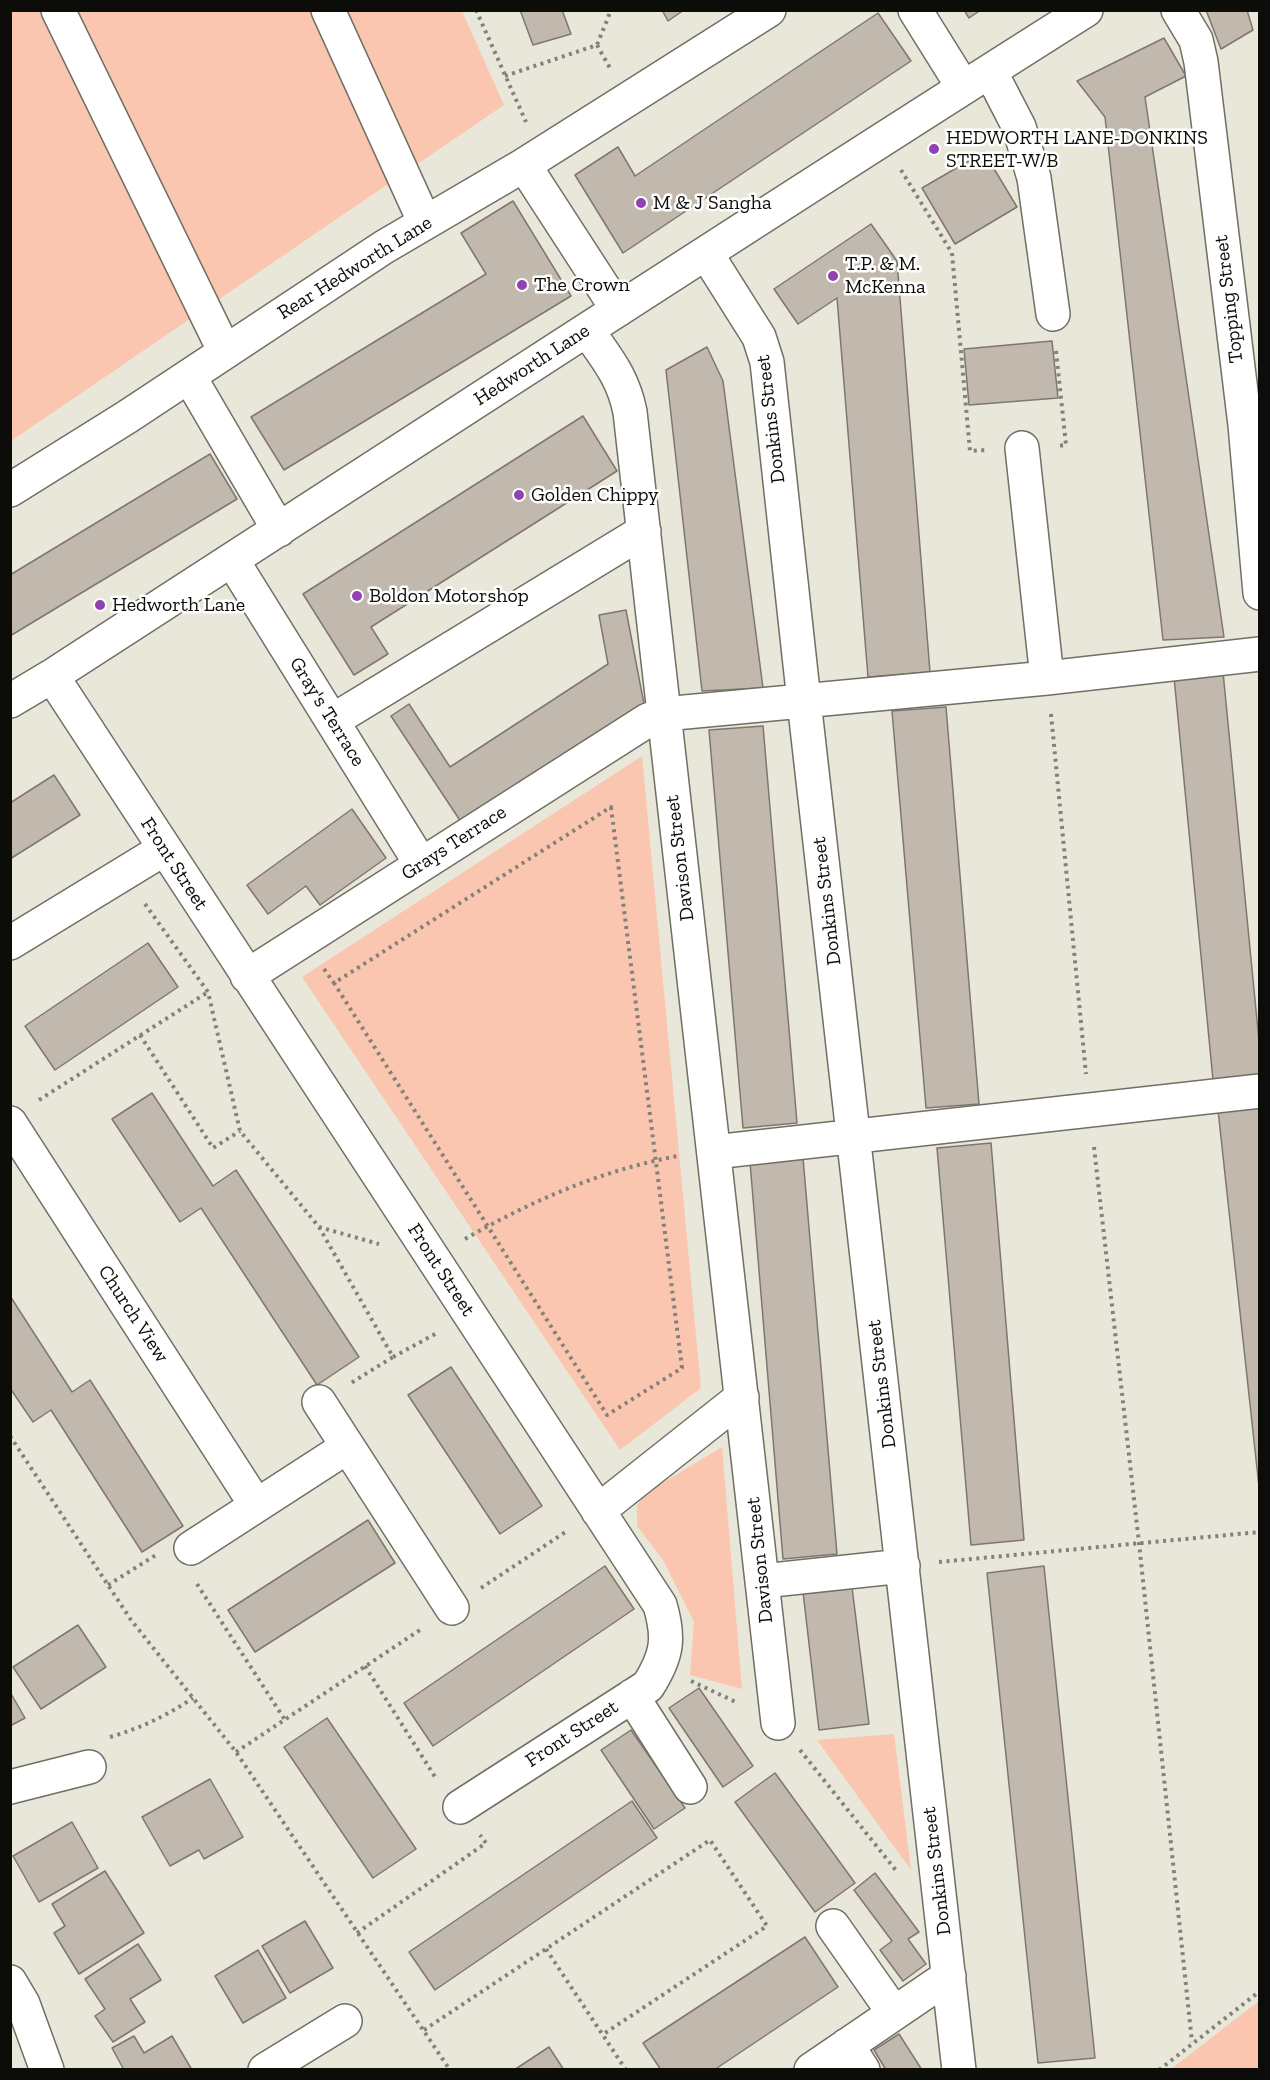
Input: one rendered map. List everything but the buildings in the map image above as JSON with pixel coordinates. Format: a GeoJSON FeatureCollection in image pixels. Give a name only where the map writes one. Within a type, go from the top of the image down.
{"type":"FeatureCollection","features":[{"type":"Feature","properties":{"kind":"street"},"geometry":{"type":"LineString","coordinates":[[58,10],[225,352]]}},
{"type":"Feature","properties":{"kind":"street"},"geometry":{"type":"LineString","coordinates":[[328,10],[425,223]]}},
{"type":"Feature","properties":{"kind":"street","name":"Rear Hedworth Lane"},"geometry":{"type":"LineString","coordinates":[[12,487],[189,376],[384,247],[532,160],[769,10]]}},
{"type":"Feature","properties":{"kind":"street"},"geometry":{"type":"LineString","coordinates":[[915,10],[963,87]]}},
{"type":"Feature","properties":{"kind":"street","name":"Hedworth Lane"},"geometry":{"type":"LineString","coordinates":[[10,701],[1086,10]]}},
{"type":"Feature","properties":{"kind":"street","name":"Topping Street"},"geometry":{"type":"LineString","coordinates":[[1178,10],[1196,40],[1201,62],[1245,425],[1260,593]]}},
{"type":"Feature","properties":{"kind":"street"},"geometry":{"type":"LineString","coordinates":[[990,71],[1018,127],[1034,178],[1053,314]]}},
{"type":"Feature","properties":{"kind":"street"},"geometry":{"type":"LineString","coordinates":[[532,160],[618,310]]}},
{"type":"Feature","properties":{"kind":"street","name":"Donkins Street"},"geometry":{"type":"LineString","coordinates":[[706,253],[759,337],[767,362],[959,2070]]}},
{"type":"Feature","properties":{"kind":"street","name":"Davison Street"},"geometry":{"type":"LineString","coordinates":[[587,330],[613,366],[626,393],[644,531],[778,1723]]}},
{"type":"Feature","properties":{"kind":"street"},"geometry":{"type":"LineString","coordinates":[[189,376],[279,530]]}},
{"type":"Feature","properties":{"kind":"street"},"geometry":{"type":"LineString","coordinates":[[1022,448],[1047,678]]}},
{"type":"Feature","properties":{"kind":"street"},"geometry":{"type":"LineString","coordinates":[[333,721],[644,531]]}},
{"type":"Feature","properties":{"kind":"street","name":"Gray's Terrace"},"geometry":{"type":"LineString","coordinates":[[232,560],[421,864]]}},
{"type":"Feature","properties":{"kind":"street"},"geometry":{"type":"LineString","coordinates":[[664,714],[1047,678],[1260,654]]}},
{"type":"Feature","properties":{"kind":"street","name":"Front Street"},"geometry":{"type":"LineString","coordinates":[[52,676],[660,1605],[666,1624],[665,1646],[661,1666],[648,1686],[460,1808]]}},
{"type":"Feature","properties":{"kind":"street","name":"Grays Terrace"},"geometry":{"type":"LineString","coordinates":[[247,976],[648,720],[664,714]]}},
{"type":"Feature","properties":{"kind":"street"},"geometry":{"type":"LineString","coordinates":[[10,943],[164,849]]}},
{"type":"Feature","properties":{"kind":"street"},"geometry":{"type":"LineString","coordinates":[[714,1152],[1260,1091]]}},
{"type":"Feature","properties":{"kind":"street","name":"Church View"},"geometry":{"type":"LineString","coordinates":[[20,1115],[256,1505]]}},
{"type":"Feature","properties":{"kind":"street"},"geometry":{"type":"LineString","coordinates":[[598,1510],[742,1397]]}},
{"type":"Feature","properties":{"kind":"street"},"geometry":{"type":"LineString","coordinates":[[319,1402],[452,1608]]}},
{"type":"Feature","properties":{"kind":"street"},"geometry":{"type":"LineString","coordinates":[[185,1552],[347,1447]]}},
{"type":"Feature","properties":{"kind":"street"},"geometry":{"type":"LineString","coordinates":[[762,1581],[903,1566]]}},
{"type":"Feature","properties":{"kind":"street"},"geometry":{"type":"LineString","coordinates":[[632,1696],[690,1786]]}},
{"type":"Feature","properties":{"kind":"street"},"geometry":{"type":"LineString","coordinates":[[10,1787],[89,1767]]}},
{"type":"Feature","properties":{"kind":"street"},"geometry":{"type":"LineString","coordinates":[[833,1926],[894,2013]]}},
{"type":"Feature","properties":{"kind":"street"},"geometry":{"type":"LineString","coordinates":[[811,2070],[855,2057],[894,2013],[949,1976]]}},
{"type":"Feature","properties":{"kind":"street"},"geometry":{"type":"LineString","coordinates":[[10,1982],[23,2004],[47,2070]]}},
{"type":"Feature","properties":{"kind":"street"},"geometry":{"type":"LineString","coordinates":[[265,2070],[345,2021]]}},
{"type":"Feature","properties":{"kind":"path"},"geometry":{"type":"LineString","coordinates":[[476,10],[505,76],[532,160]]}},
{"type":"Feature","properties":{"kind":"path"},"geometry":{"type":"LineString","coordinates":[[505,76],[597,45],[611,10]]}},
{"type":"Feature","properties":{"kind":"path"},"geometry":{"type":"LineString","coordinates":[[882,139],[951,253],[970,451],[1066,445],[1053,314]]}},
{"type":"Feature","properties":{"kind":"path"},"geometry":{"type":"LineString","coordinates":[[1047,678],[1090,1110],[1192,2042]]}},
{"type":"Feature","properties":{"kind":"path"},"geometry":{"type":"LineString","coordinates":[[611,807],[656,1160],[682,1368],[607,1415],[334,983],[611,807]]}},
{"type":"Feature","properties":{"kind":"path"},"geometry":{"type":"LineString","coordinates":[[123,874],[208,992],[240,1131],[319,1227],[393,1357]]}},
{"type":"Feature","properties":{"kind":"path"},"geometry":{"type":"LineString","coordinates":[[20,1115],[208,992]]}},
{"type":"Feature","properties":{"kind":"path"},"geometry":{"type":"LineString","coordinates":[[140,1035],[213,1148],[240,1131]]}},
{"type":"Feature","properties":{"kind":"path"},"geometry":{"type":"LineString","coordinates":[[319,1227],[433,1259],[487,1226],[566,1188],[656,1160],[714,1152]]}},
{"type":"Feature","properties":{"kind":"path"},"geometry":{"type":"LineString","coordinates":[[319,1402],[393,1357],[470,1315]]}},
{"type":"Feature","properties":{"kind":"path"},"geometry":{"type":"LineString","coordinates":[[10,1436],[131,1620],[236,1752],[450,2070]]}},
{"type":"Feature","properties":{"kind":"path"},"geometry":{"type":"LineString","coordinates":[[236,1752],[598,1510]]}},
{"type":"Feature","properties":{"kind":"path"},"geometry":{"type":"LineString","coordinates":[[903,1566],[1260,1532]]}},
{"type":"Feature","properties":{"kind":"path"},"geometry":{"type":"LineString","coordinates":[[108,1585],[170,1547],[185,1552],[285,1720]]}},
{"type":"Feature","properties":{"kind":"path"},"geometry":{"type":"LineString","coordinates":[[357,1933],[486,1844],[439,1783],[365,1666]]}},
{"type":"Feature","properties":{"kind":"path"},"geometry":{"type":"LineString","coordinates":[[661,1666],[778,1723],[900,1876]]}},
{"type":"Feature","properties":{"kind":"path"},"geometry":{"type":"LineString","coordinates":[[89,1767],[93,1742],[141,1728],[193,1698]]}},
{"type":"Feature","properties":{"kind":"path"},"geometry":{"type":"LineString","coordinates":[[424,2031],[710,1840],[767,1926],[602,2035]]}},
{"type":"Feature","properties":{"kind":"path"},"geometry":{"type":"LineString","coordinates":[[546,1949],[626,2070]]}},
{"type":"Feature","properties":{"kind":"path"},"geometry":{"type":"LineString","coordinates":[[1158,2070],[1260,1991]]}},
{"type":"Feature","properties":{"kind":"shaded area"},"geometry":{"type":"Polygon","coordinates":[[[11,11],[462,11],[504,105],[11,441],[11,11]]]}},
{"type":"Feature","properties":{"kind":"shaded area"},"geometry":{"type":"Polygon","coordinates":[[[642,756],[701,1388],[620,1450],[302,977],[642,756]]]}},
{"type":"Feature","properties":{"kind":"shaded area"},"geometry":{"type":"Polygon","coordinates":[[[722,1447],[742,1689],[690,1675],[694,1622],[663,1560],[637,1526],[637,1505],[649,1491],[722,1447]]]}},
{"type":"Feature","properties":{"kind":"shaded area"},"geometry":{"type":"Polygon","coordinates":[[[894,1734],[911,1870],[817,1740],[894,1734]]]}},
{"type":"Feature","properties":{"kind":"shaded area"},"geometry":{"type":"Polygon","coordinates":[[[1259,2001],[1259,2069],[1171,2069],[1259,2001]]]}},
{"type":"Feature","properties":{"kind":"place","name":"HEDWORTH LANE-DONKINS STREET-W/B"},"geometry":{"type":"Point","coordinates":[934,149]}},
{"type":"Feature","properties":{"kind":"place","name":"M & J Sangha"},"geometry":{"type":"Point","coordinates":[641,203]}},
{"type":"Feature","properties":{"kind":"place","name":"T.P. & M. McKenna"},"geometry":{"type":"Point","coordinates":[833,276]}},
{"type":"Feature","properties":{"kind":"place","name":"The Crown"},"geometry":{"type":"Point","coordinates":[522,285]}},
{"type":"Feature","properties":{"kind":"place","name":"Golden Chippy"},"geometry":{"type":"Point","coordinates":[519,495]}},
{"type":"Feature","properties":{"kind":"place","name":"Boldon Motorshop"},"geometry":{"type":"Point","coordinates":[357,596]}},
{"type":"Feature","properties":{"kind":"place","name":"Hedworth Lane"},"geometry":{"type":"Point","coordinates":[100,605]}}]}
